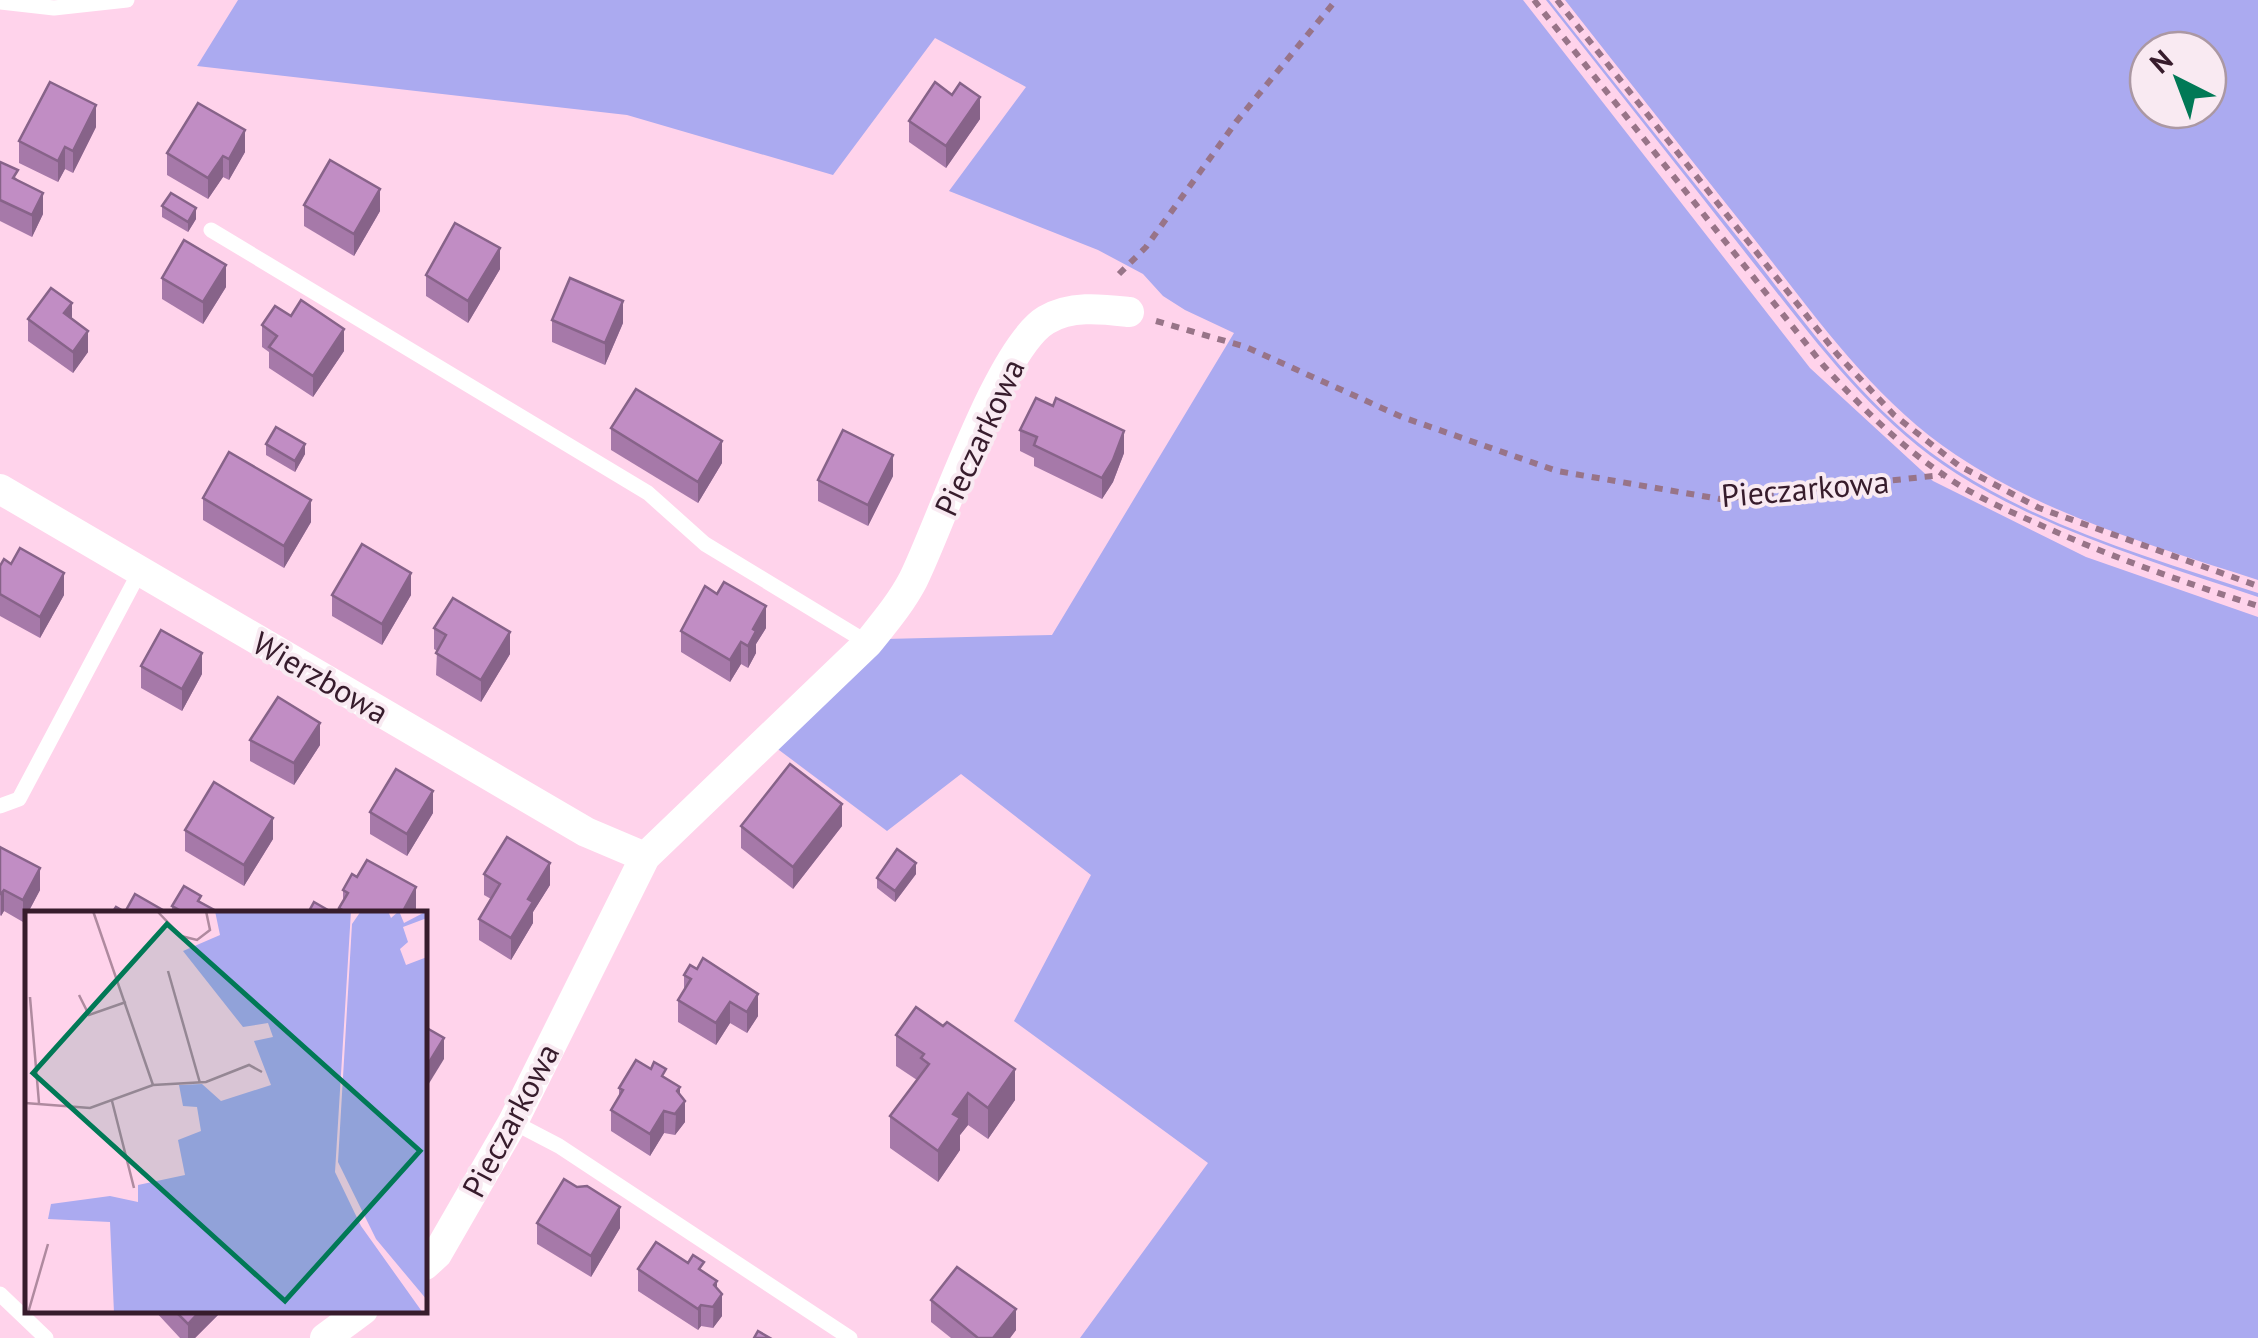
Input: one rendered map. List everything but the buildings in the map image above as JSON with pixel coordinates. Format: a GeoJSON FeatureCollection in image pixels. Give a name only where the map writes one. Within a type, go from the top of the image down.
{"type":"FeatureCollection","features":[{"type":"Feature","properties":{"kind":"street","name":"Pieczarkowa"},"geometry":{"type":"LineString","coordinates":[[428,1262],[442,1246],[513,1122],[645,857],[868,643],[911,583],[984,415],[1030,334],[1045,320],[1072,311],[1129,312]]}},
{"type":"Feature","properties":{"kind":"street","name":"Wierzbowa"},"geometry":{"type":"LineString","coordinates":[[0,489],[586,832],[645,857]]}},
{"type":"Feature","properties":{"kind":"street"},"geometry":{"type":"LineString","coordinates":[[325,1338],[359,1313]]}},
{"type":"Feature","properties":{"kind":"lane"},"geometry":{"type":"LineString","coordinates":[[0,2],[54,8],[127,0]]}},
{"type":"Feature","properties":{"kind":"lane"},"geometry":{"type":"LineString","coordinates":[[211,230],[648,492],[705,544],[868,643]]}},
{"type":"Feature","properties":{"kind":"lane"},"geometry":{"type":"LineString","coordinates":[[0,806],[18,799],[140,571]]}},
{"type":"Feature","properties":{"kind":"lane"},"geometry":{"type":"LineString","coordinates":[[513,1122],[558,1146],[850,1338]]}},
{"type":"Feature","properties":{"kind":"lane"},"geometry":{"type":"LineString","coordinates":[[0,1294],[46,1338]]}},
{"type":"Feature","properties":{"kind":"path"},"geometry":{"type":"LineString","coordinates":[[1119,274],[1146,248],[1236,122],[1336,0]]}},
{"type":"Feature","properties":{"kind":"path"},"geometry":{"type":"LineString","coordinates":[[1534,0],[1824,365],[1864,409],[1943,475],[1986,500],[2076,541],[2258,606]]}},
{"type":"Feature","properties":{"kind":"path"},"geometry":{"type":"LineString","coordinates":[[1556,0],[1836,354],[1894,415],[1958,465],[2040,508],[2258,586]]}},
{"type":"Feature","properties":{"kind":"path","name":"Pieczarkowa"},"geometry":{"type":"LineString","coordinates":[[1129,312],[1246,348],[1402,416],[1556,471],[1720,499],[1943,475]]}},
{"type":"Feature","properties":{"kind":"shaded area"},"geometry":{"type":"Polygon","coordinates":[[[238,0],[1523,0],[1810,368],[1933,481],[2086,557],[2258,617],[2258,1338],[1080,1338],[1208,1163],[1014,1021],[1091,875],[961,774],[887,831],[775,747],[885,639],[1052,635],[1234,333],[1185,310],[1163,296],[1143,274],[1098,250],[949,191],[1026,87],[935,38],[833,175],[627,115],[197,66],[238,0]]]}},
{"type":"Feature","properties":{"kind":"shaded area"},"geometry":{"type":"Polygon","coordinates":[[[1546,0],[1843,369],[1925,448],[1991,491],[2064,526],[2258,593],[2258,597],[2103,544],[2028,512],[1957,474],[1896,428],[1819,345],[1546,0]]]}},
{"type":"Feature","properties":{"kind":"shaded area"},"geometry":{"type":"Polygon","coordinates":[[[1565,0],[2258,0],[2258,580],[2141,542],[2064,512],[1991,476],[1956,455],[1899,410],[1826,330],[1565,0]]]}}]}
